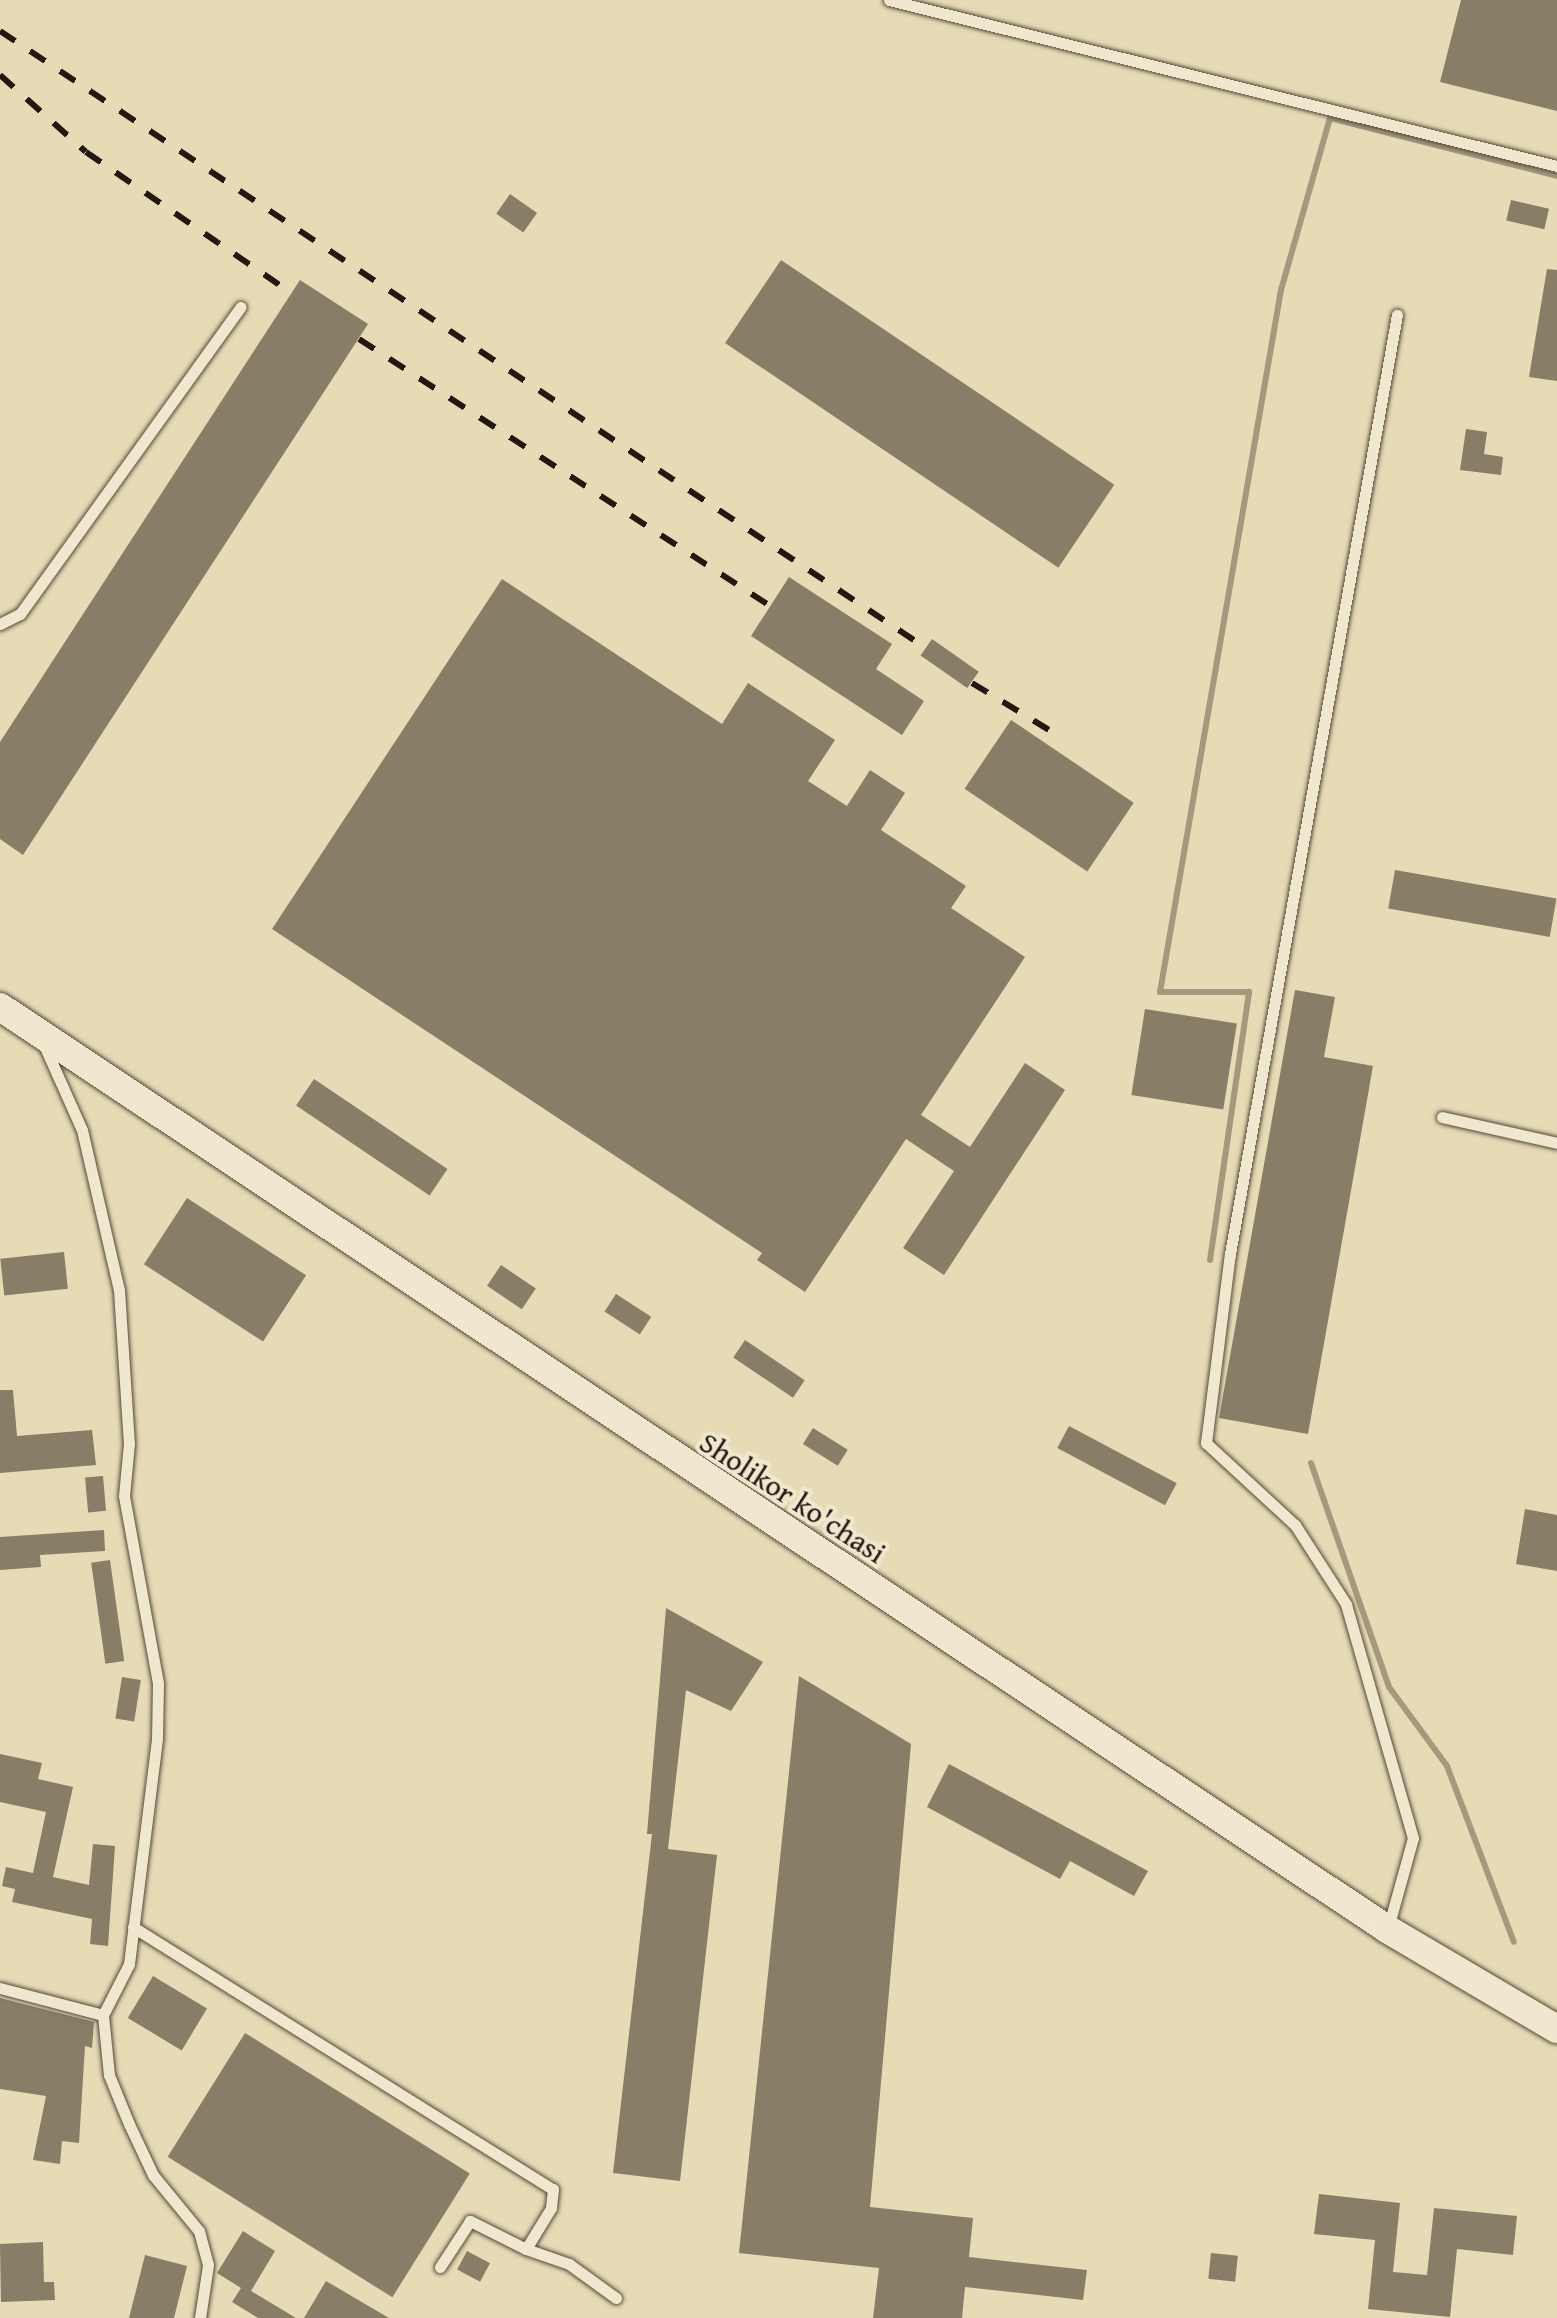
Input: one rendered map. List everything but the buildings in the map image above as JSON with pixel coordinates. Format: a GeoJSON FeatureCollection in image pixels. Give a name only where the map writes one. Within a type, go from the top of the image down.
{"type":"FeatureCollection","features":[{"type":"Feature","properties":{"kind":"street","name":"Sholikor ko'chasi"},"geometry":{"type":"LineString","coordinates":[[0,1006],[1387,1930],[1557,2029]]}},
{"type":"Feature","properties":{"kind":"lane"},"geometry":{"type":"LineString","coordinates":[[890,0],[1557,166]]}},
{"type":"Feature","properties":{"kind":"lane"},"geometry":{"type":"LineString","coordinates":[[0,624],[20,614],[240,306]]}},
{"type":"Feature","properties":{"kind":"lane"},"geometry":{"type":"LineString","coordinates":[[1387,1930],[1413,1838],[1346,1604],[1295,1525],[1206,1442],[1230,1254],[1397,315]]}},
{"type":"Feature","properties":{"kind":"lane"},"geometry":{"type":"LineString","coordinates":[[39,1032],[82,1130],[118,1290],[129,1443],[124,1496],[158,1683],[158,1739],[133,1928],[124,1980],[103,2016],[110,2075],[152,2175],[198,2231],[208,2265],[200,2318]]}},
{"type":"Feature","properties":{"kind":"lane"},"geometry":{"type":"LineString","coordinates":[[1442,1117],[1557,1143]]}},
{"type":"Feature","properties":{"kind":"lane"},"geometry":{"type":"LineString","coordinates":[[133,1928],[546,2183],[554,2200],[526,2249]]}},
{"type":"Feature","properties":{"kind":"lane"},"geometry":{"type":"LineString","coordinates":[[0,1988],[103,2016]]}},
{"type":"Feature","properties":{"kind":"lane"},"geometry":{"type":"LineString","coordinates":[[440,2268],[470,2221],[526,2249],[569,2264],[616,2298]]}},
{"type":"Feature","properties":{"kind":"waterway"},"geometry":{"type":"LineString","coordinates":[[1210,1260],[1249,992],[1160,992],[1281,290],[1330,118],[1557,176]]}},
{"type":"Feature","properties":{"kind":"waterway"},"geometry":{"type":"LineString","coordinates":[[1311,1463],[1389,1687],[1447,1766],[1514,1942]]}},
{"type":"Feature","properties":{"kind":"railway"},"geometry":{"type":"LineString","coordinates":[[0,31],[926,648]]}},
{"type":"Feature","properties":{"kind":"railway"},"geometry":{"type":"LineString","coordinates":[[0,75],[86,152],[291,293]]}},
{"type":"Feature","properties":{"kind":"railway"},"geometry":{"type":"LineString","coordinates":[[359,339],[770,606]]}},
{"type":"Feature","properties":{"kind":"railway"},"geometry":{"type":"LineString","coordinates":[[972,683],[1049,730]]}}]}
